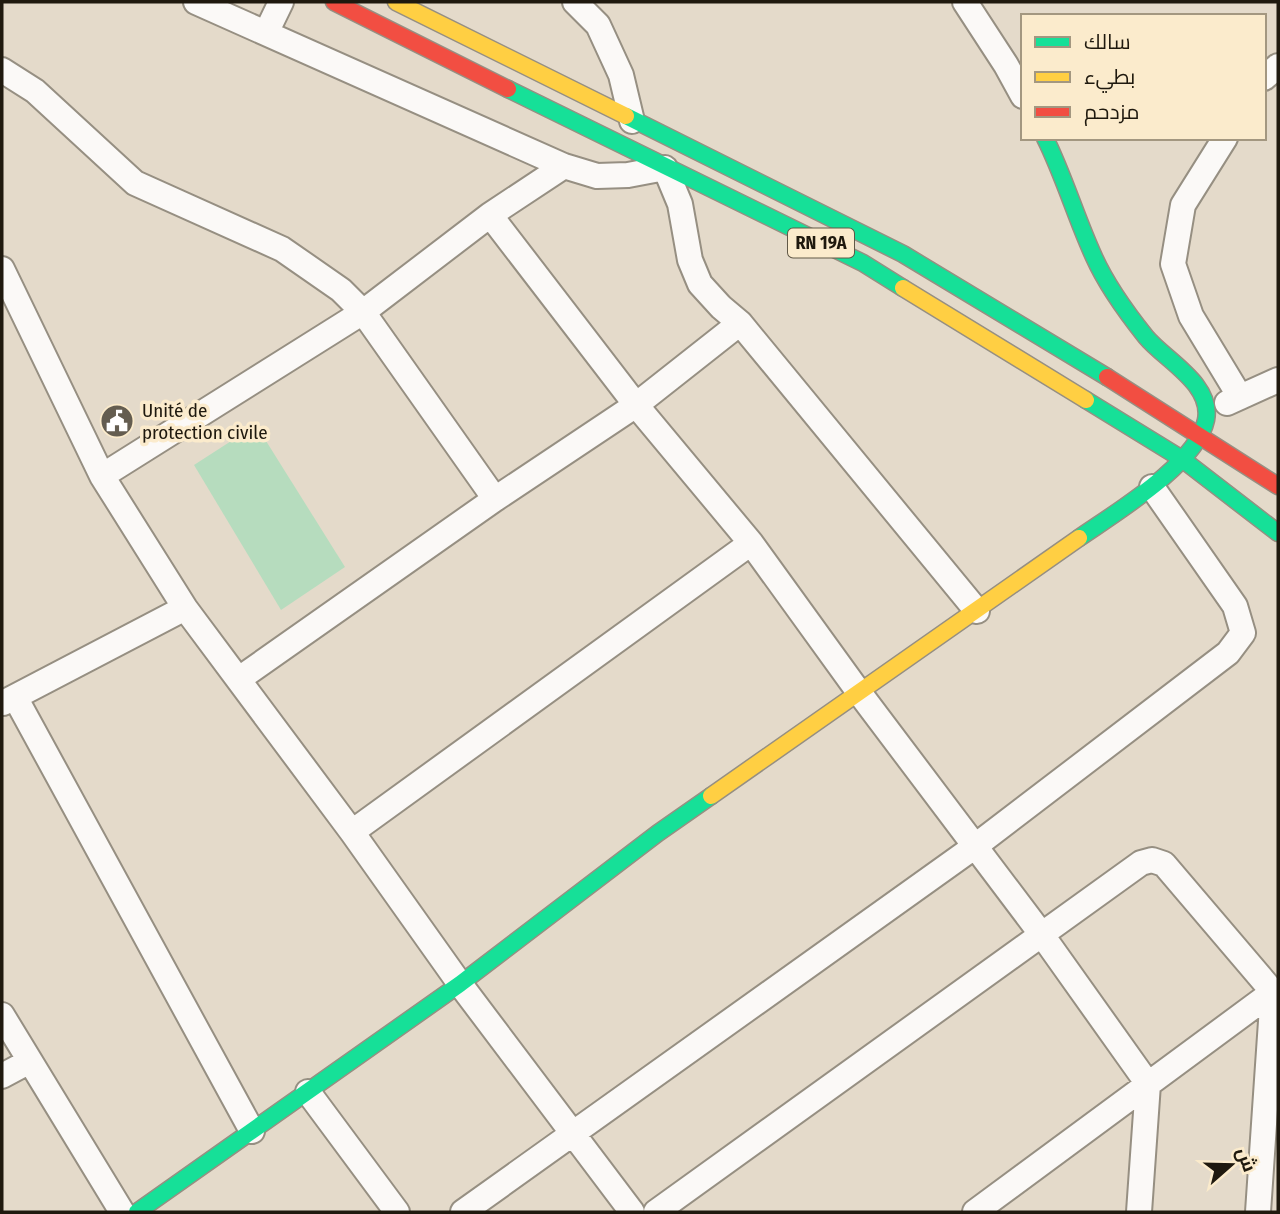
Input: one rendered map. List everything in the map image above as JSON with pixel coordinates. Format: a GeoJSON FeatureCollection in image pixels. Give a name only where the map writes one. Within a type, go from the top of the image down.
{"type":"FeatureCollection","features":[{"type":"Feature","properties":{"kind":"main road","name":"RN 19A"},"geometry":{"type":"LineString","coordinates":[[334,2],[665,168],[863,263],[1182,459],[1278,533]]}},
{"type":"Feature","properties":{"kind":"main road","name":"RN 19A"},"geometry":{"type":"LineString","coordinates":[[396,2],[903,254],[1135,393],[1278,486]]}},
{"type":"Feature","properties":{"kind":"main road"},"geometry":{"type":"LineString","coordinates":[[137,1212],[460,984],[658,832],[1152,486],[1182,459],[1200,435],[1207,412],[1199,389],[1151,343],[1094,259],[1046,140]]}},
{"type":"Feature","properties":{"kind":"street"},"geometry":{"type":"LineString","coordinates":[[196,2],[564,166],[597,176],[628,176],[665,168],[680,204],[690,260],[699,284],[740,323],[977,611]]}},
{"type":"Feature","properties":{"kind":"street"},"geometry":{"type":"LineString","coordinates":[[266,33],[281,2]]}},
{"type":"Feature","properties":{"kind":"street"},"geometry":{"type":"LineString","coordinates":[[575,2],[598,25],[621,75],[632,121]]}},
{"type":"Feature","properties":{"kind":"street"},"geometry":{"type":"LineString","coordinates":[[965,2],[1021,92]]}},
{"type":"Feature","properties":{"kind":"street"},"geometry":{"type":"LineString","coordinates":[[2,70],[35,91],[135,183],[282,249],[341,290],[363,312],[495,499]]}},
{"type":"Feature","properties":{"kind":"street"},"geometry":{"type":"LineString","coordinates":[[1224,140],[1183,205],[1173,264],[1191,316],[1240,397]]}},
{"type":"Feature","properties":{"kind":"street"},"geometry":{"type":"LineString","coordinates":[[102,476],[363,312],[490,215],[564,166]]}},
{"type":"Feature","properties":{"kind":"street"},"geometry":{"type":"LineString","coordinates":[[490,215],[636,405],[751,543],[858,691],[1042,935],[1148,1084],[1139,1212]]}},
{"type":"Feature","properties":{"kind":"street"},"geometry":{"type":"LineString","coordinates":[[2,269],[102,476],[185,608],[352,832],[460,984],[632,1212]]}},
{"type":"Feature","properties":{"kind":"street"},"geometry":{"type":"LineString","coordinates":[[239,679],[495,499],[636,405],[740,323]]}},
{"type":"Feature","properties":{"kind":"street"},"geometry":{"type":"LineString","coordinates":[[1207,412],[1278,380]]}},
{"type":"Feature","properties":{"kind":"street"},"geometry":{"type":"LineString","coordinates":[[463,1212],[974,847],[1228,653],[1243,633],[1235,606],[1152,486]]}},
{"type":"Feature","properties":{"kind":"street"},"geometry":{"type":"LineString","coordinates":[[352,832],[751,543]]}},
{"type":"Feature","properties":{"kind":"street"},"geometry":{"type":"LineString","coordinates":[[185,608],[9,700],[252,1130]]}},
{"type":"Feature","properties":{"kind":"street"},"geometry":{"type":"LineString","coordinates":[[656,1212],[1141,863],[1152,860],[1164,864],[1276,994],[1258,1212]]}},
{"type":"Feature","properties":{"kind":"street"},"geometry":{"type":"LineString","coordinates":[[975,1212],[1148,1084],[1276,994]]}},
{"type":"Feature","properties":{"kind":"street"},"geometry":{"type":"LineString","coordinates":[[2,1015],[122,1212]]}},
{"type":"Feature","properties":{"kind":"street"},"geometry":{"type":"LineString","coordinates":[[2,1076],[30,1061]]}},
{"type":"Feature","properties":{"kind":"street"},"geometry":{"type":"LineString","coordinates":[[308,1091],[397,1212]]}},
{"type":"Feature","properties":{"kind":"green space"},"geometry":{"type":"Polygon","coordinates":[[[256,425],[345,567],[281,610],[194,465],[256,425]]]}},
{"type":"Feature","properties":{"kind":"traffic: fast"},"geometry":{"type":"LineString","coordinates":[[508,89],[863,263],[903,288]]}},
{"type":"Feature","properties":{"kind":"traffic: fast"},"geometry":{"type":"LineString","coordinates":[[626,116],[903,254],[1107,377]]}},
{"type":"Feature","properties":{"kind":"traffic: fast"},"geometry":{"type":"LineString","coordinates":[[1046,140],[1099,268],[1146,337],[1195,384],[1206,407],[1206,420],[1199,437],[1171,470],[1133,501],[1079,538]]}},
{"type":"Feature","properties":{"kind":"traffic: fast"},"geometry":{"type":"LineString","coordinates":[[1086,400],[1182,459],[1278,533]]}},
{"type":"Feature","properties":{"kind":"traffic: fast"},"geometry":{"type":"LineString","coordinates":[[137,1212],[460,984],[658,833],[711,796]]}},
{"type":"Feature","properties":{"kind":"traffic: slow"},"geometry":{"type":"LineString","coordinates":[[396,2],[626,116]]}},
{"type":"Feature","properties":{"kind":"traffic: slow"},"geometry":{"type":"LineString","coordinates":[[903,288],[1086,400]]}},
{"type":"Feature","properties":{"kind":"traffic: slow"},"geometry":{"type":"LineString","coordinates":[[711,796],[1079,538]]}},
{"type":"Feature","properties":{"kind":"traffic: jam"},"geometry":{"type":"LineString","coordinates":[[334,2],[508,89]]}},
{"type":"Feature","properties":{"kind":"traffic: jam"},"geometry":{"type":"LineString","coordinates":[[1107,377],[1278,486]]}},
{"type":"Feature","properties":{"kind":"place","name":"Unité de protection civile"},"geometry":{"type":"Point","coordinates":[117,421]}}]}
